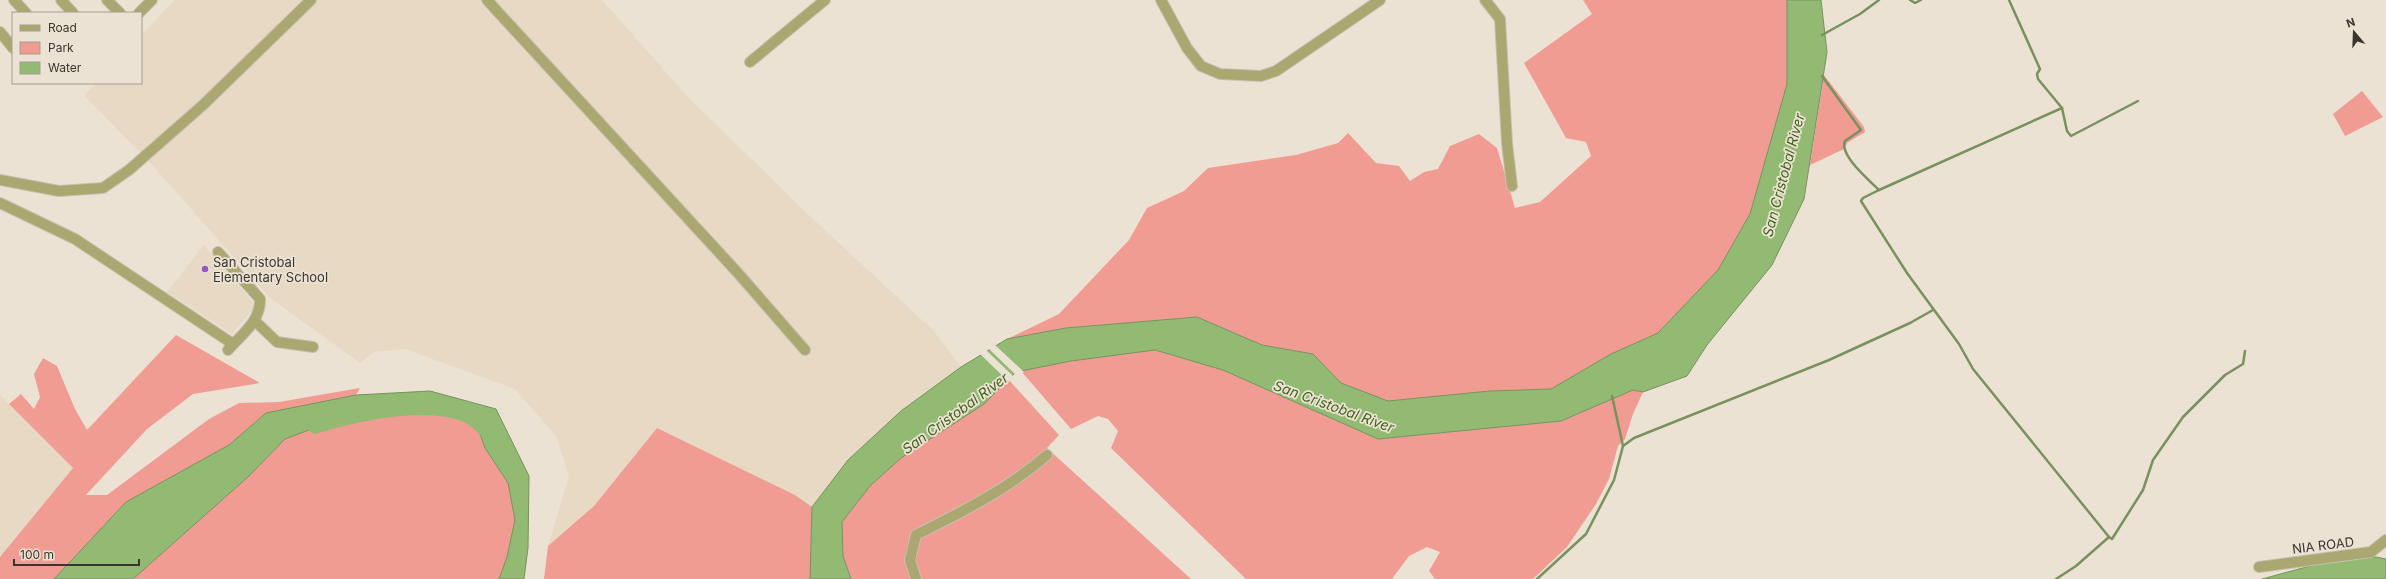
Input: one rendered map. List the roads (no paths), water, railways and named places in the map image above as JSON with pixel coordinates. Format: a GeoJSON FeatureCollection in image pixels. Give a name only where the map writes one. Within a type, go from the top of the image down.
{"type":"FeatureCollection","features":[{"type":"Feature","properties":{"kind":"street"},"geometry":{"type":"LineString","coordinates":[[14,0],[25,12]]}},
{"type":"Feature","properties":{"kind":"street"},"geometry":{"type":"LineString","coordinates":[[61,0],[72,12]]}},
{"type":"Feature","properties":{"kind":"street"},"geometry":{"type":"LineString","coordinates":[[107,0],[119,12]]}},
{"type":"Feature","properties":{"kind":"street"},"geometry":{"type":"LineString","coordinates":[[0,180],[59,191],[103,188],[129,170],[203,105],[311,0]]}},
{"type":"Feature","properties":{"kind":"street"},"geometry":{"type":"LineString","coordinates":[[487,0],[737,272],[805,350]]}},
{"type":"Feature","properties":{"kind":"street"},"geometry":{"type":"LineString","coordinates":[[750,62],[825,0]]}},
{"type":"Feature","properties":{"kind":"street"},"geometry":{"type":"LineString","coordinates":[[1161,0],[1187,48],[1201,66],[1220,74],[1261,76],[1276,71],[1380,0]]}},
{"type":"Feature","properties":{"kind":"street"},"geometry":{"type":"LineString","coordinates":[[1485,0],[1500,18],[1507,143],[1512,186]]}},
{"type":"Feature","properties":{"kind":"street"},"geometry":{"type":"LineString","coordinates":[[140,12],[150,1]]}},
{"type":"Feature","properties":{"kind":"street"},"geometry":{"type":"LineString","coordinates":[[1,36],[12,47]]}},
{"type":"Feature","properties":{"kind":"street"},"geometry":{"type":"LineString","coordinates":[[0,202],[75,239],[231,347],[255,321],[260,307],[260,299],[218,252]]}},
{"type":"Feature","properties":{"kind":"street"},"geometry":{"type":"LineString","coordinates":[[255,321],[277,342],[313,347]]}},
{"type":"Feature","properties":{"kind":"street"},"geometry":{"type":"LineString","coordinates":[[916,579],[910,560],[916,535],[965,510],[1023,476],[1047,455]]}},
{"type":"Feature","properties":{"kind":"street","name":"NIA ROAD"},"geometry":{"type":"LineString","coordinates":[[2259,567],[2371,552],[2386,540]]}},
{"type":"Feature","properties":{"kind":"water"},"geometry":{"type":"Polygon","coordinates":[[[1787,0],[1821,0],[1827,52],[1804,199],[1772,265],[1707,345],[1687,376],[1643,392],[1633,390],[1561,421],[1378,439],[1223,370],[1155,350],[1071,361],[1016,372],[984,404],[901,458],[870,486],[842,522],[843,556],[851,579],[810,579],[812,507],[848,460],[901,411],[961,367],[1007,339],[1066,328],[1197,317],[1262,345],[1313,354],[1341,383],[1388,401],[1490,391],[1551,389],[1611,354],[1658,333],[1718,270],[1750,214],[1787,84],[1787,0]]]}},
{"type":"Feature","properties":{"kind":"water"},"geometry":{"type":"Polygon","coordinates":[[[430,391],[496,409],[529,476],[528,548],[524,579],[499,579],[507,557],[515,520],[508,483],[485,448],[474,417],[445,408],[367,408],[285,439],[249,476],[133,579],[54,579],[126,502],[229,445],[266,413],[356,395],[430,391]]]}},
{"type":"Feature","properties":{"kind":"water"},"geometry":{"type":"Polygon","coordinates":[[[2376,557],[2386,559],[2386,579],[2262,579],[2321,563],[2376,557]]]}},
{"type":"Feature","properties":{"kind":"waterway"},"geometry":{"type":"LineString","coordinates":[[1822,35],[1860,14],[1879,0]]}},
{"type":"Feature","properties":{"kind":"waterway"},"geometry":{"type":"LineString","coordinates":[[1910,0],[1915,3],[1921,0]]}},
{"type":"Feature","properties":{"kind":"waterway"},"geometry":{"type":"LineString","coordinates":[[2009,0],[2040,69],[2037,74],[2038,79],[2062,108],[2067,131],[2071,136],[2138,101]]}},
{"type":"Feature","properties":{"kind":"waterway"},"geometry":{"type":"LineString","coordinates":[[1822,76],[1861,130],[1845,141],[1844,147],[1846,153],[1862,174],[1879,190]]}},
{"type":"Feature","properties":{"kind":"waterway"},"geometry":{"type":"LineString","coordinates":[[2062,108],[1879,190],[1863,198],[1861,201],[1907,273],[1959,344],[1973,369],[2109,537]]}},
{"type":"Feature","properties":{"kind":"waterway"},"geometry":{"type":"LineString","coordinates":[[1623,446],[1634,438],[1829,360],[1910,323],[1933,310]]}},
{"type":"Feature","properties":{"kind":"waterway"},"geometry":{"type":"LineString","coordinates":[[2056,579],[2076,566],[2109,537],[2112,539],[2143,490],[2153,460],[2183,417],[2225,375],[2243,364],[2245,351]]}},
{"type":"Feature","properties":{"kind":"waterway"},"geometry":{"type":"LineString","coordinates":[[1537,579],[1586,534],[1614,480],[1623,446],[1612,396]]}},
{"type":"Feature","properties":{"kind":"waterway","name":"San Cristobal River"},"geometry":{"type":"LineString","coordinates":[[315,426],[392,409],[433,408],[452,410],[469,416],[492,436]]}},
{"type":"Feature","properties":{"kind":"place","name":"San Cristobal Elementary School"},"geometry":{"type":"Point","coordinates":[205,269]}}]}
